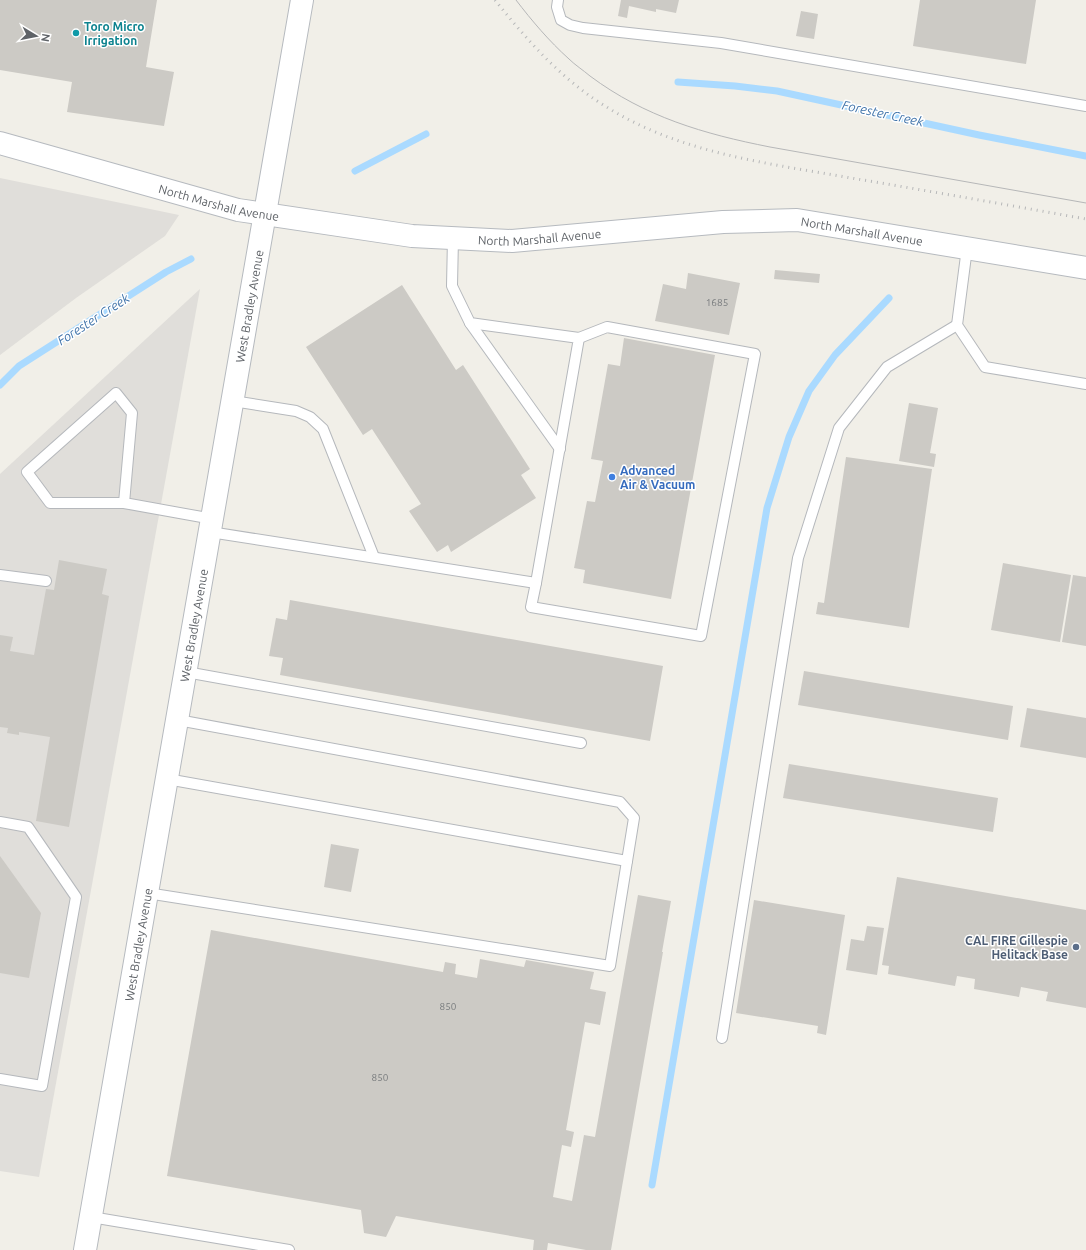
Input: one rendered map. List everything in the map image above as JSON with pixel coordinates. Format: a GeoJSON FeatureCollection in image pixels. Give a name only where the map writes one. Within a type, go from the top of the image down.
{"type":"FeatureCollection","features":[{"type":"Feature","properties":{"kind":"main road","name":"West Bradley Avenue"},"geometry":{"type":"LineString","coordinates":[[85,1250],[302,0]]}},
{"type":"Feature","properties":{"kind":"main road","name":"North Marshall Avenue"},"geometry":{"type":"LineString","coordinates":[[0,144],[238,210],[412,236],[512,241],[723,222],[797,220],[1086,268]]}},
{"type":"Feature","properties":{"kind":"lane"},"geometry":{"type":"LineString","coordinates":[[558,0],[557,8],[561,20],[570,25],[583,28],[721,43],[1086,106]]}},
{"type":"Feature","properties":{"kind":"lane"},"geometry":{"type":"LineString","coordinates":[[453,238],[452,286],[470,323],[560,448]]}},
{"type":"Feature","properties":{"kind":"lane"},"geometry":{"type":"LineString","coordinates":[[967,248],[957,325],[984,367],[1086,384]]}},
{"type":"Feature","properties":{"kind":"lane"},"geometry":{"type":"LineString","coordinates":[[470,323],[579,338],[607,327],[755,354],[701,636],[531,607],[579,338]]}},
{"type":"Feature","properties":{"kind":"lane"},"geometry":{"type":"LineString","coordinates":[[722,1038],[798,558],[839,428],[887,367],[957,325]]}},
{"type":"Feature","properties":{"kind":"lane"},"geometry":{"type":"LineString","coordinates":[[124,503],[132,413],[116,393],[27,472],[50,503],[124,503],[212,525],[374,557],[536,583]]}},
{"type":"Feature","properties":{"kind":"lane"},"geometry":{"type":"LineString","coordinates":[[233,401],[296,411],[310,417],[323,429],[374,557]]}},
{"type":"Feature","properties":{"kind":"lane"},"geometry":{"type":"LineString","coordinates":[[0,575],[46,581]]}},
{"type":"Feature","properties":{"kind":"lane"},"geometry":{"type":"LineString","coordinates":[[186,672],[581,743]]}},
{"type":"Feature","properties":{"kind":"lane"},"geometry":{"type":"LineString","coordinates":[[147,893],[610,966],[634,818],[620,802],[178,720]]}},
{"type":"Feature","properties":{"kind":"lane"},"geometry":{"type":"LineString","coordinates":[[167,779],[627,861]]}},
{"type":"Feature","properties":{"kind":"lane"},"geometry":{"type":"LineString","coordinates":[[0,822],[28,827],[76,897],[42,1086],[0,1079]]}},
{"type":"Feature","properties":{"kind":"lane"},"geometry":{"type":"LineString","coordinates":[[91,1217],[289,1250]]}},
{"type":"Feature","properties":{"kind":"shaded area"},"geometry":{"type":"Polygon","coordinates":[[[0,178],[179,215],[165,236],[76,298],[0,355],[0,178]]]}},
{"type":"Feature","properties":{"kind":"shaded area"},"geometry":{"type":"Polygon","coordinates":[[[200,289],[39,1177],[0,1171],[0,474],[200,289]]]}},
{"type":"Feature","properties":{"kind":"building","name":"Toro Micro Irrigation"},"geometry":{"type":"Polygon","coordinates":[[[0,0],[157,0],[146,67],[174,72],[164,126],[67,112],[72,82],[0,70],[0,0]]]}},
{"type":"Feature","properties":{"kind":"building"},"geometry":{"type":"Polygon","coordinates":[[[621,0],[679,0],[676,13],[656,9],[656,12],[629,6],[627,18],[618,16],[621,0]]]}},
{"type":"Feature","properties":{"kind":"building"},"geometry":{"type":"Polygon","coordinates":[[[920,0],[1036,0],[1026,64],[913,46],[920,0]]]}},
{"type":"Feature","properties":{"kind":"building"},"geometry":{"type":"Polygon","coordinates":[[[801,11],[818,14],[814,39],[796,36],[801,11]]]}},
{"type":"Feature","properties":{"kind":"building"},"geometry":{"type":"Polygon","coordinates":[[[775,270],[820,274],[819,283],[774,279],[775,270]]]}},
{"type":"Feature","properties":{"kind":"building"},"geometry":{"type":"Polygon","coordinates":[[[688,273],[740,283],[729,335],[655,321],[663,284],[686,289],[688,273]]]}},
{"type":"Feature","properties":{"kind":"building"},"geometry":{"type":"Polygon","coordinates":[[[402,285],[456,370],[463,365],[530,469],[521,475],[536,498],[451,552],[448,545],[437,552],[409,511],[421,504],[372,429],[363,435],[306,347],[402,285]]]}},
{"type":"Feature","properties":{"kind":"building"},"geometry":{"type":"Polygon","coordinates":[[[624,338],[715,355],[671,599],[583,583],[585,570],[574,568],[587,501],[595,502],[603,461],[591,459],[608,364],[620,366],[624,338]]]}},
{"type":"Feature","properties":{"kind":"building"},"geometry":{"type":"Polygon","coordinates":[[[909,403],[938,408],[930,453],[936,454],[934,467],[899,461],[909,403]]]}},
{"type":"Feature","properties":{"kind":"building"},"geometry":{"type":"Polygon","coordinates":[[[846,457],[932,469],[909,628],[816,614],[818,602],[824,603],[846,457]]]}},
{"type":"Feature","properties":{"kind":"building"},"geometry":{"type":"Polygon","coordinates":[[[59,560],[107,569],[102,594],[109,596],[69,827],[36,821],[50,737],[19,732],[19,735],[7,733],[8,728],[0,727],[0,635],[13,637],[10,651],[34,655],[46,589],[54,590],[59,560]]]}},
{"type":"Feature","properties":{"kind":"building"},"geometry":{"type":"Polygon","coordinates":[[[1003,563],[1071,575],[1060,642],[991,630],[1003,563]]]}},
{"type":"Feature","properties":{"kind":"building"},"geometry":{"type":"Polygon","coordinates":[[[1073,575],[1086,577],[1086,646],[1062,642],[1073,575]]]}},
{"type":"Feature","properties":{"kind":"building"},"geometry":{"type":"Polygon","coordinates":[[[290,600],[663,666],[650,741],[280,675],[283,658],[269,656],[276,618],[287,620],[290,600]]]}},
{"type":"Feature","properties":{"kind":"building"},"geometry":{"type":"Polygon","coordinates":[[[804,671],[1013,706],[1008,740],[798,705],[804,671]]]}},
{"type":"Feature","properties":{"kind":"building"},"geometry":{"type":"Polygon","coordinates":[[[1027,708],[1086,718],[1086,758],[1020,747],[1027,708]]]}},
{"type":"Feature","properties":{"kind":"building"},"geometry":{"type":"Polygon","coordinates":[[[789,764],[998,798],[993,832],[783,798],[789,764]]]}},
{"type":"Feature","properties":{"kind":"building"},"geometry":{"type":"Polygon","coordinates":[[[331,844],[359,849],[351,892],[324,887],[331,844]]]}},
{"type":"Feature","properties":{"kind":"building"},"geometry":{"type":"Polygon","coordinates":[[[0,856],[41,913],[29,978],[0,973],[0,856]]]}},
{"type":"Feature","properties":{"kind":"building"},"geometry":{"type":"Polygon","coordinates":[[[897,877],[1086,910],[1086,1008],[1046,1001],[1048,992],[1021,987],[1019,997],[974,989],[975,979],[957,976],[955,986],[888,974],[889,966],[882,965],[897,877]]]}},
{"type":"Feature","properties":{"kind":"building"},"geometry":{"type":"Polygon","coordinates":[[[638,895],[671,901],[611,1250],[586,1250],[548,1243],[547,1250],[533,1250],[534,1240],[396,1216],[386,1237],[364,1233],[361,1210],[167,1176],[211,930],[443,972],[445,962],[456,964],[455,974],[477,978],[480,959],[524,967],[526,960],[594,972],[590,989],[606,992],[600,1025],[585,1022],[566,1130],[574,1132],[571,1147],[562,1145],[553,1197],[572,1201],[584,1135],[595,1137],[638,895]]]}},
{"type":"Feature","properties":{"kind":"building"},"geometry":{"type":"Polygon","coordinates":[[[754,900],[845,915],[826,1035],[817,1033],[818,1026],[736,1013],[754,900]]]}},
{"type":"Feature","properties":{"kind":"building"},"geometry":{"type":"Polygon","coordinates":[[[867,926],[884,928],[877,975],[846,970],[851,939],[864,941],[867,926]]]}},
{"type":"Feature","properties":{"kind":"waterway","name":"Forester Creek"},"geometry":{"type":"LineString","coordinates":[[678,82],[777,91],[979,135],[1086,156]]}},
{"type":"Feature","properties":{"kind":"waterway","name":"Forester Creek"},"geometry":{"type":"LineString","coordinates":[[355,171],[426,134]]}},
{"type":"Feature","properties":{"kind":"waterway","name":"Forester Creek"},"geometry":{"type":"LineString","coordinates":[[0,385],[19,366],[166,272],[191,259]]}},
{"type":"Feature","properties":{"kind":"waterway"},"geometry":{"type":"LineString","coordinates":[[652,1185],[767,508],[789,437],[809,391],[835,355],[889,298]]}},
{"type":"Feature","properties":{"kind":"tram line"},"geometry":{"type":"LineString","coordinates":[[516,0],[555,45],[571,61],[590,76],[632,103],[676,122],[699,130],[770,147],[1086,203]]}},
{"type":"Feature","properties":{"kind":"railway"},"geometry":{"type":"LineString","coordinates":[[495,0],[532,44],[574,84],[605,106],[633,122],[663,135],[724,154],[755,161],[1086,219]]}},
{"type":"Feature","properties":{"kind":"place","name":"Toro Micro Irrigation"},"geometry":{"type":"Point","coordinates":[76,33]}},
{"type":"Feature","properties":{"kind":"place","name":"Advanced Air & Vacuum"},"geometry":{"type":"Point","coordinates":[612,477]}},
{"type":"Feature","properties":{"kind":"place","name":"CAL FIRE Gillespie Helitack Base"},"geometry":{"type":"Point","coordinates":[1076,947]}}]}
